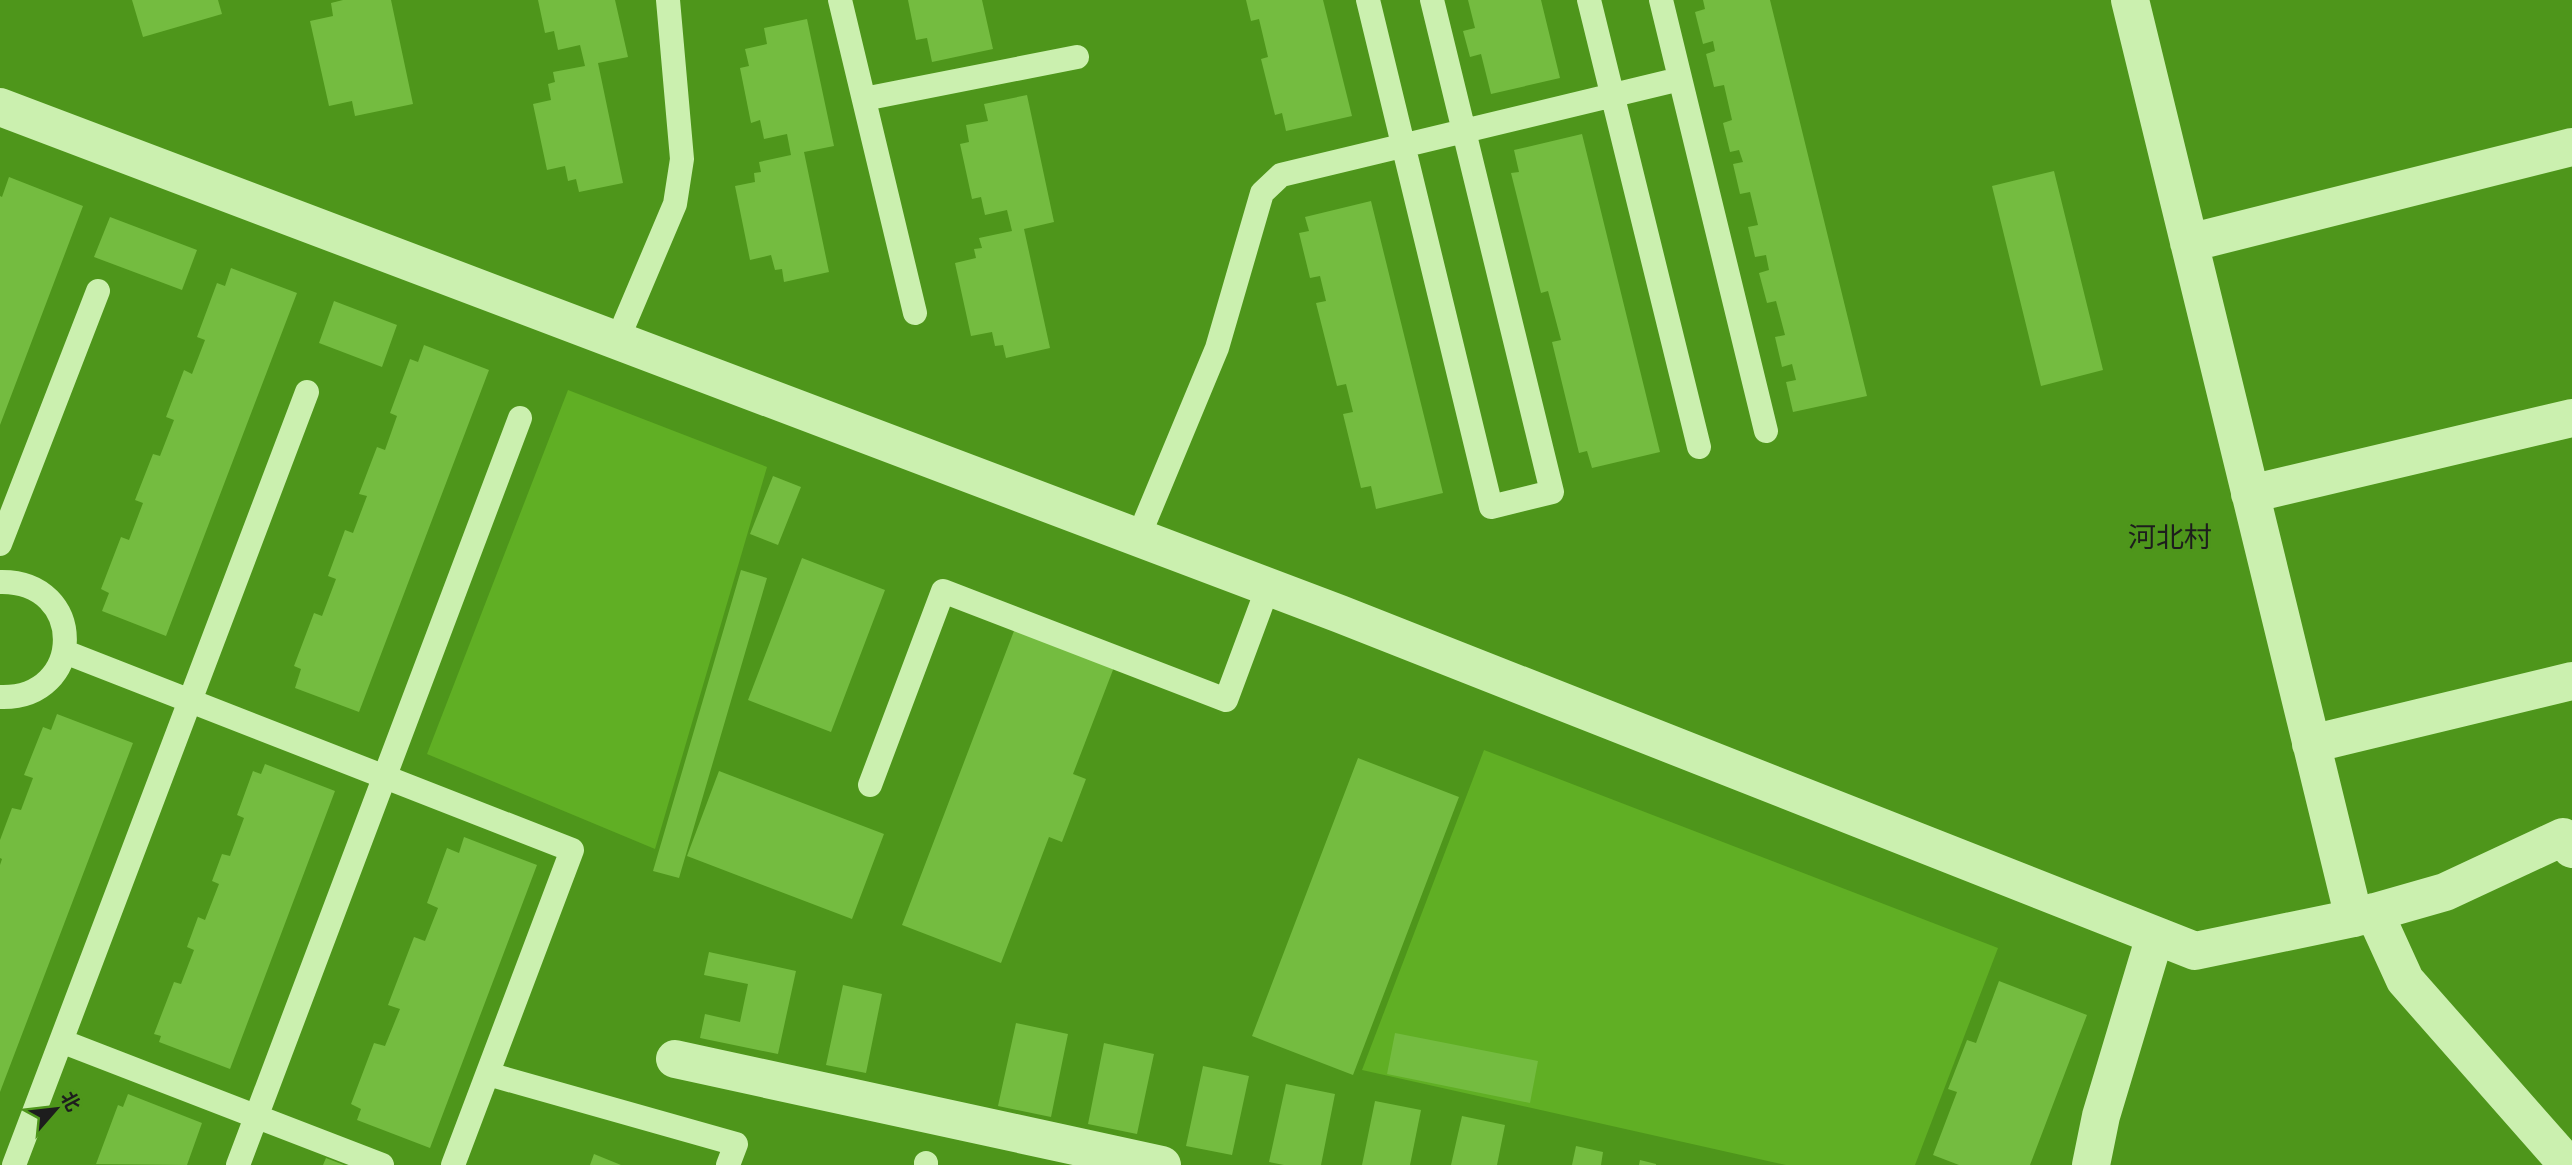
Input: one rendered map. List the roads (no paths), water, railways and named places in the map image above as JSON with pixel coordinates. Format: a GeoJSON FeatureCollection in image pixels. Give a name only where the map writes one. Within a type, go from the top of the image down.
{"type":"FeatureCollection","features":[{"type":"Feature","properties":{"kind":"street"},"geometry":{"type":"LineString","coordinates":[[2130,0],[2311,744],[2364,915],[2405,980],[2568,1165]]}},
{"type":"Feature","properties":{"kind":"street"},"geometry":{"type":"LineString","coordinates":[[0,107],[1268,587],[2195,951],[2364,915],[2445,892],[2563,837],[2572,849]]}},
{"type":"Feature","properties":{"kind":"street"},"geometry":{"type":"LineString","coordinates":[[2189,243],[2572,147]]}},
{"type":"Feature","properties":{"kind":"street"},"geometry":{"type":"LineString","coordinates":[[2250,494],[2572,418]]}},
{"type":"Feature","properties":{"kind":"street"},"geometry":{"type":"LineString","coordinates":[[2311,744],[2572,681]]}},
{"type":"Feature","properties":{"kind":"street"},"geometry":{"type":"LineString","coordinates":[[2091,1165],[2101,1116],[2155,936]]}},
{"type":"Feature","properties":{"kind":"street"},"geometry":{"type":"LineString","coordinates":[[675,1059],[1162,1165]]}},
{"type":"Feature","properties":{"kind":"lane"},"geometry":{"type":"LineString","coordinates":[[617,341],[675,204],[682,159],[668,0]]}},
{"type":"Feature","properties":{"kind":"lane"},"geometry":{"type":"LineString","coordinates":[[840,0],[915,313]]}},
{"type":"Feature","properties":{"kind":"lane"},"geometry":{"type":"LineString","coordinates":[[1368,0],[1491,507],[1552,492],[1432,0]]}},
{"type":"Feature","properties":{"kind":"lane"},"geometry":{"type":"LineString","coordinates":[[1589,0],[1699,447]]}},
{"type":"Feature","properties":{"kind":"lane"},"geometry":{"type":"LineString","coordinates":[[1661,0],[1766,431]]}},
{"type":"Feature","properties":{"kind":"lane"},"geometry":{"type":"LineString","coordinates":[[864,99],[1077,57]]}},
{"type":"Feature","properties":{"kind":"lane"},"geometry":{"type":"LineString","coordinates":[[1138,538],[1217,348],[1262,193],[1281,175],[1680,79]]}},
{"type":"Feature","properties":{"kind":"lane"},"geometry":{"type":"LineString","coordinates":[[0,544],[98,291]]}},
{"type":"Feature","properties":{"kind":"lane"},"geometry":{"type":"LineString","coordinates":[[11,1151],[61,1041],[307,392]]}},
{"type":"Feature","properties":{"kind":"lane"},"geometry":{"type":"LineString","coordinates":[[238,1165],[520,418]]}},
{"type":"Feature","properties":{"kind":"lane"},"geometry":{"type":"LineString","coordinates":[[0,582],[19,582],[36,589],[51,600],[61,615],[66,633],[65,652],[58,669],[46,683],[32,693],[0,697]]}},
{"type":"Feature","properties":{"kind":"lane"},"geometry":{"type":"LineString","coordinates":[[870,785],[943,591],[1226,700],[1268,587]]}},
{"type":"Feature","properties":{"kind":"lane"},"geometry":{"type":"LineString","coordinates":[[65,652],[572,850],[453,1165]]}},
{"type":"Feature","properties":{"kind":"lane"},"geometry":{"type":"LineString","coordinates":[[61,1041],[382,1165]]}},
{"type":"Feature","properties":{"kind":"lane"},"geometry":{"type":"LineString","coordinates":[[488,1074],[736,1144],[728,1165]]}},
{"type":"Feature","properties":{"kind":"district","name":"河北村"},"geometry":{"type":"Point","coordinates":[2170,537]}}]}
